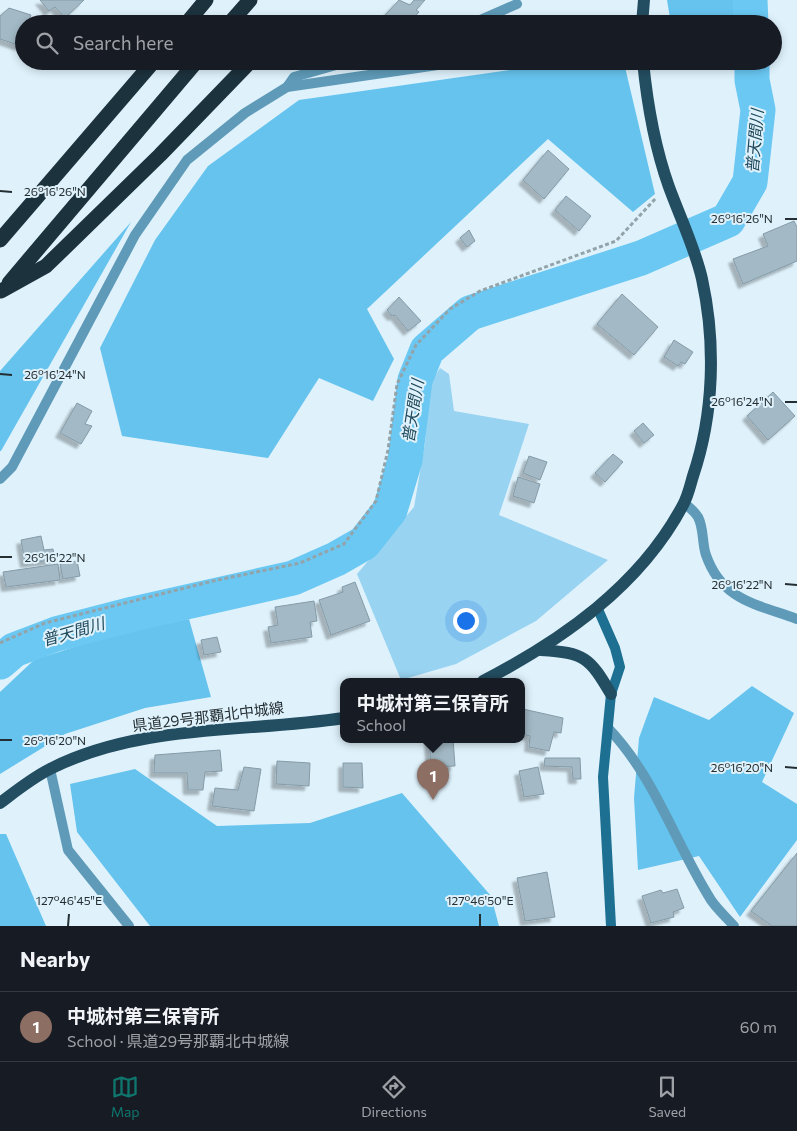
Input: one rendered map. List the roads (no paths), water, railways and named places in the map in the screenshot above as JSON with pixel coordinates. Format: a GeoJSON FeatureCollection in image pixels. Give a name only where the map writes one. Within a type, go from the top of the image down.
{"type":"FeatureCollection","features":[{"type":"Feature","properties":{"kind":"highway"},"geometry":{"type":"LineString","coordinates":[[194,15],[206,0]]}},
{"type":"Feature","properties":{"kind":"highway"},"geometry":{"type":"LineString","coordinates":[[237,15],[250,0]]}},
{"type":"Feature","properties":{"kind":"highway"},"geometry":{"type":"LineString","coordinates":[[0,240],[146,70]]}},
{"type":"Feature","properties":{"kind":"highway"},"geometry":{"type":"LineString","coordinates":[[1,292],[189,70]]}},
{"type":"Feature","properties":{"kind":"highway"},"geometry":{"type":"LineString","coordinates":[[1,292],[46,266],[160,155],[242,70]]}},
{"type":"Feature","properties":{"kind":"main road"},"geometry":{"type":"LineString","coordinates":[[641,15],[644,0]]}},
{"type":"Feature","properties":{"kind":"main road"},"geometry":{"type":"LineString","coordinates":[[489,678],[540,650],[598,607],[641,566],[665,536],[684,503],[705,434],[710,383],[710,348],[705,295],[692,250],[669,187],[654,130],[644,70]]}},
{"type":"Feature","properties":{"kind":"main road"},"geometry":{"type":"LineString","coordinates":[[598,607],[618,656],[620,667],[611,694],[603,777],[611,926]]}},
{"type":"Feature","properties":{"kind":"main road"},"geometry":{"type":"LineString","coordinates":[[540,650],[564,651],[584,657],[599,674],[611,694]]}},
{"type":"Feature","properties":{"kind":"main road","name":"県道29号那覇北中城線"},"geometry":{"type":"LineString","coordinates":[[0,803],[50,769],[110,746],[154,736],[340,718]]}},
{"type":"Feature","properties":{"kind":"street"},"geometry":{"type":"LineString","coordinates":[[492,15],[517,4]]}},
{"type":"Feature","properties":{"kind":"street"},"geometry":{"type":"LineString","coordinates":[[0,480],[12,467],[135,235],[187,160],[245,113],[287,87],[294,77],[318,70]]}},
{"type":"Feature","properties":{"kind":"street"},"geometry":{"type":"LineString","coordinates":[[287,87],[403,70]]}},
{"type":"Feature","properties":{"kind":"street"},"geometry":{"type":"LineString","coordinates":[[684,503],[698,518],[707,556],[722,584],[731,593],[744,601],[797,619]]}},
{"type":"Feature","properties":{"kind":"street"},"geometry":{"type":"LineString","coordinates":[[608,728],[625,746],[653,790],[712,902],[734,926]]}},
{"type":"Feature","properties":{"kind":"street"},"geometry":{"type":"LineString","coordinates":[[50,769],[68,850],[130,926]]}},
{"type":"Feature","properties":{"kind":"waterway","name":"普天間川"},"geometry":{"type":"LineString","coordinates":[[750,0],[751,15]]}},
{"type":"Feature","properties":{"kind":"waterway","name":"普天間川"},"geometry":{"type":"LineString","coordinates":[[0,662],[14,650],[56,634],[133,614],[293,578],[336,559],[364,543],[390,510],[405,460],[415,380],[427,350],[470,313],[641,258],[728,220],[750,182],[758,110],[752,70]]}},
{"type":"Feature","properties":{"kind":"place","name":"中城村第三保育所"},"geometry":{"type":"Point","coordinates":[433,800]}}]}
